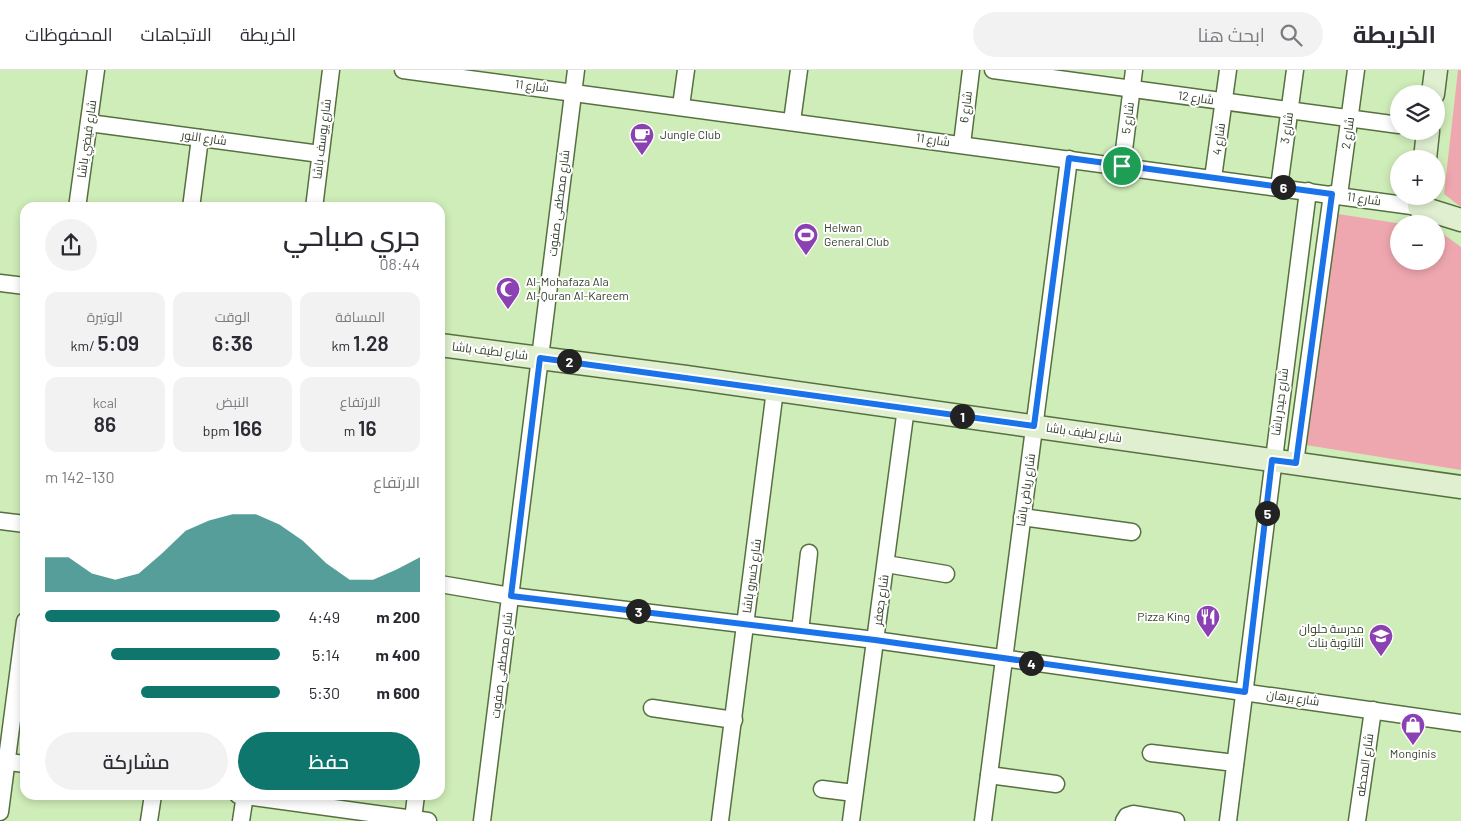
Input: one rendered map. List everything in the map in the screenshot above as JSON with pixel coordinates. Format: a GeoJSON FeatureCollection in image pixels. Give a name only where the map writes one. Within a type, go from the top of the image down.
{"type":"FeatureCollection","features":[{"type":"Feature","properties":{"kind":"street","name":"شارع فيضي باشا"},"geometry":{"type":"LineString","coordinates":[[78,202],[96,70]]}},
{"type":"Feature","properties":{"kind":"street","name":"شارع يوسف باشا"},"geometry":{"type":"LineString","coordinates":[[315,202],[331,70]]}},
{"type":"Feature","properties":{"kind":"street","name":"شارع 11"},"geometry":{"type":"LineString","coordinates":[[408,70],[1308,191],[1390,199]]}},
{"type":"Feature","properties":{"kind":"street","name":"شارع مصطفى صفوت"},"geometry":{"type":"LineString","coordinates":[[482,821],[576,70]]}},
{"type":"Feature","properties":{"kind":"street"},"geometry":{"type":"LineString","coordinates":[[681,106],[686,70]]}},
{"type":"Feature","properties":{"kind":"street"},"geometry":{"type":"LineString","coordinates":[[792,121],[799,70]]}},
{"type":"Feature","properties":{"kind":"street","name":"شارع 6"},"geometry":{"type":"LineString","coordinates":[[962,144],[971,70]]}},
{"type":"Feature","properties":{"kind":"street","name":"شارع 12"},"geometry":{"type":"LineString","coordinates":[[993,70],[1390,124]]}},
{"type":"Feature","properties":{"kind":"street","name":"شارع 5"},"geometry":{"type":"LineString","coordinates":[[1122,166],[1134,70]]}},
{"type":"Feature","properties":{"kind":"street","name":"شارع 4"},"geometry":{"type":"LineString","coordinates":[[1213,178],[1228,70]]}},
{"type":"Feature","properties":{"kind":"street","name":"شارع 3"},"geometry":{"type":"LineString","coordinates":[[1279,187],[1295,70]]}},
{"type":"Feature","properties":{"kind":"street","name":"شارع 2"},"geometry":{"type":"LineString","coordinates":[[1296,463],[1335,194],[1350,118],[1356,70]]}},
{"type":"Feature","properties":{"kind":"street"},"geometry":{"type":"LineString","coordinates":[[1434,85],[1436,70]]}},
{"type":"Feature","properties":{"kind":"street","name":"شارع النور"},"geometry":{"type":"LineString","coordinates":[[89,123],[320,154]]}},
{"type":"Feature","properties":{"kind":"street"},"geometry":{"type":"LineString","coordinates":[[192,202],[200,138]]}},
{"type":"Feature","properties":{"kind":"street","name":"شارع رياض باشا"},"geometry":{"type":"LineString","coordinates":[[983,821],[1069,158]]}},
{"type":"Feature","properties":{"kind":"street","name":"شارع حيدر باشا"},"geometry":{"type":"LineString","coordinates":[[1228,821],[1272,460],[1308,191]]}},
{"type":"Feature","properties":{"kind":"street","name":"شارع 11"},"geometry":{"type":"LineString","coordinates":[[1428,205],[1461,220]]}},
{"type":"Feature","properties":{"kind":"street"},"geometry":{"type":"LineString","coordinates":[[0,283],[20,285]]}},
{"type":"Feature","properties":{"kind":"street","name":"شارع لطيف باشا"},"geometry":{"type":"LineString","coordinates":[[445,346],[906,408],[1461,487]]}},
{"type":"Feature","properties":{"kind":"street","name":"شارع خسرو باشا"},"geometry":{"type":"LineString","coordinates":[[720,821],[774,390]]}},
{"type":"Feature","properties":{"kind":"street","name":"شارع جعفر"},"geometry":{"type":"LineString","coordinates":[[851,821],[906,408]]}},
{"type":"Feature","properties":{"kind":"street"},"geometry":{"type":"LineString","coordinates":[[1022,517],[1132,532]]}},
{"type":"Feature","properties":{"kind":"street"},"geometry":{"type":"LineString","coordinates":[[0,521],[20,523]]}},
{"type":"Feature","properties":{"kind":"street"},"geometry":{"type":"LineString","coordinates":[[800,631],[809,553]]}},
{"type":"Feature","properties":{"kind":"street"},"geometry":{"type":"LineString","coordinates":[[886,564],[946,574]]}},
{"type":"Feature","properties":{"kind":"street","name":"شارع برهان"},"geometry":{"type":"LineString","coordinates":[[445,585],[511,596],[875,640],[1461,723]]}},
{"type":"Feature","properties":{"kind":"street"},"geometry":{"type":"LineString","coordinates":[[0,812],[3,761],[20,653]]}},
{"type":"Feature","properties":{"kind":"street"},"geometry":{"type":"LineString","coordinates":[[652,708],[734,720]]}},
{"type":"Feature","properties":{"kind":"street","name":"شارع المحطه"},"geometry":{"type":"LineString","coordinates":[[1357,821],[1373,710]]}},
{"type":"Feature","properties":{"kind":"street"},"geometry":{"type":"LineString","coordinates":[[1151,754],[1235,763]]}},
{"type":"Feature","properties":{"kind":"street"},"geometry":{"type":"LineString","coordinates":[[3,761],[20,763]]}},
{"type":"Feature","properties":{"kind":"street"},"geometry":{"type":"LineString","coordinates":[[989,775],[1056,784]]}},
{"type":"Feature","properties":{"kind":"street"},"geometry":{"type":"LineString","coordinates":[[822,789],[854,793]]}},
{"type":"Feature","properties":{"kind":"street"},"geometry":{"type":"LineString","coordinates":[[149,821],[152,800]]}},
{"type":"Feature","properties":{"kind":"street"},"geometry":{"type":"LineString","coordinates":[[241,821],[243,800]]}},
{"type":"Feature","properties":{"kind":"street"},"geometry":{"type":"LineString","coordinates":[[279,800],[421,820],[417,800]]}},
{"type":"Feature","properties":{"kind":"street"},"geometry":{"type":"LineString","coordinates":[[1124,821],[1127,816],[1134,814],[1176,821]]}},
{"type":"Feature","properties":{"kind":"shaded area"},"geometry":{"type":"Polygon","coordinates":[[[1458,70],[1461,70],[1461,207],[1445,195],[1458,70]]]}},
{"type":"Feature","properties":{"kind":"shaded area"},"geometry":{"type":"Polygon","coordinates":[[[1338,214],[1390,222],[1390,270],[1445,270],[1445,235],[1461,247],[1461,470],[1306,445],[1338,214]]]}},
{"type":"Feature","properties":{"kind":"place","name":"Jungle Club"},"geometry":{"type":"Point","coordinates":[642,156]}},
{"type":"Feature","properties":{"kind":"place","name":"Helwan General Club"},"geometry":{"type":"Point","coordinates":[806,256]}},
{"type":"Feature","properties":{"kind":"place","name":"Al-Mohafaza Ala Al-Quran Al-Kareem"},"geometry":{"type":"Point","coordinates":[508,310]}},
{"type":"Feature","properties":{"kind":"place","name":"Pizza King"},"geometry":{"type":"Point","coordinates":[1208,638]}},
{"type":"Feature","properties":{"kind":"place","name":"مدرسة حلوان الثانوية بنات"},"geometry":{"type":"Point","coordinates":[1381,657]}},
{"type":"Feature","properties":{"kind":"place","name":"Monginis"},"geometry":{"type":"Point","coordinates":[1413,746]}},
{"type":"Feature","properties":{"kind":"route"},"geometry":{"type":"LineString","coordinates":[[1069,158],[1122,166],[1332,194],[1296,463],[1272,460],[1264,542],[1245,692],[875,640],[511,596],[540,358],[1034,426],[1069,158]]}}]}
